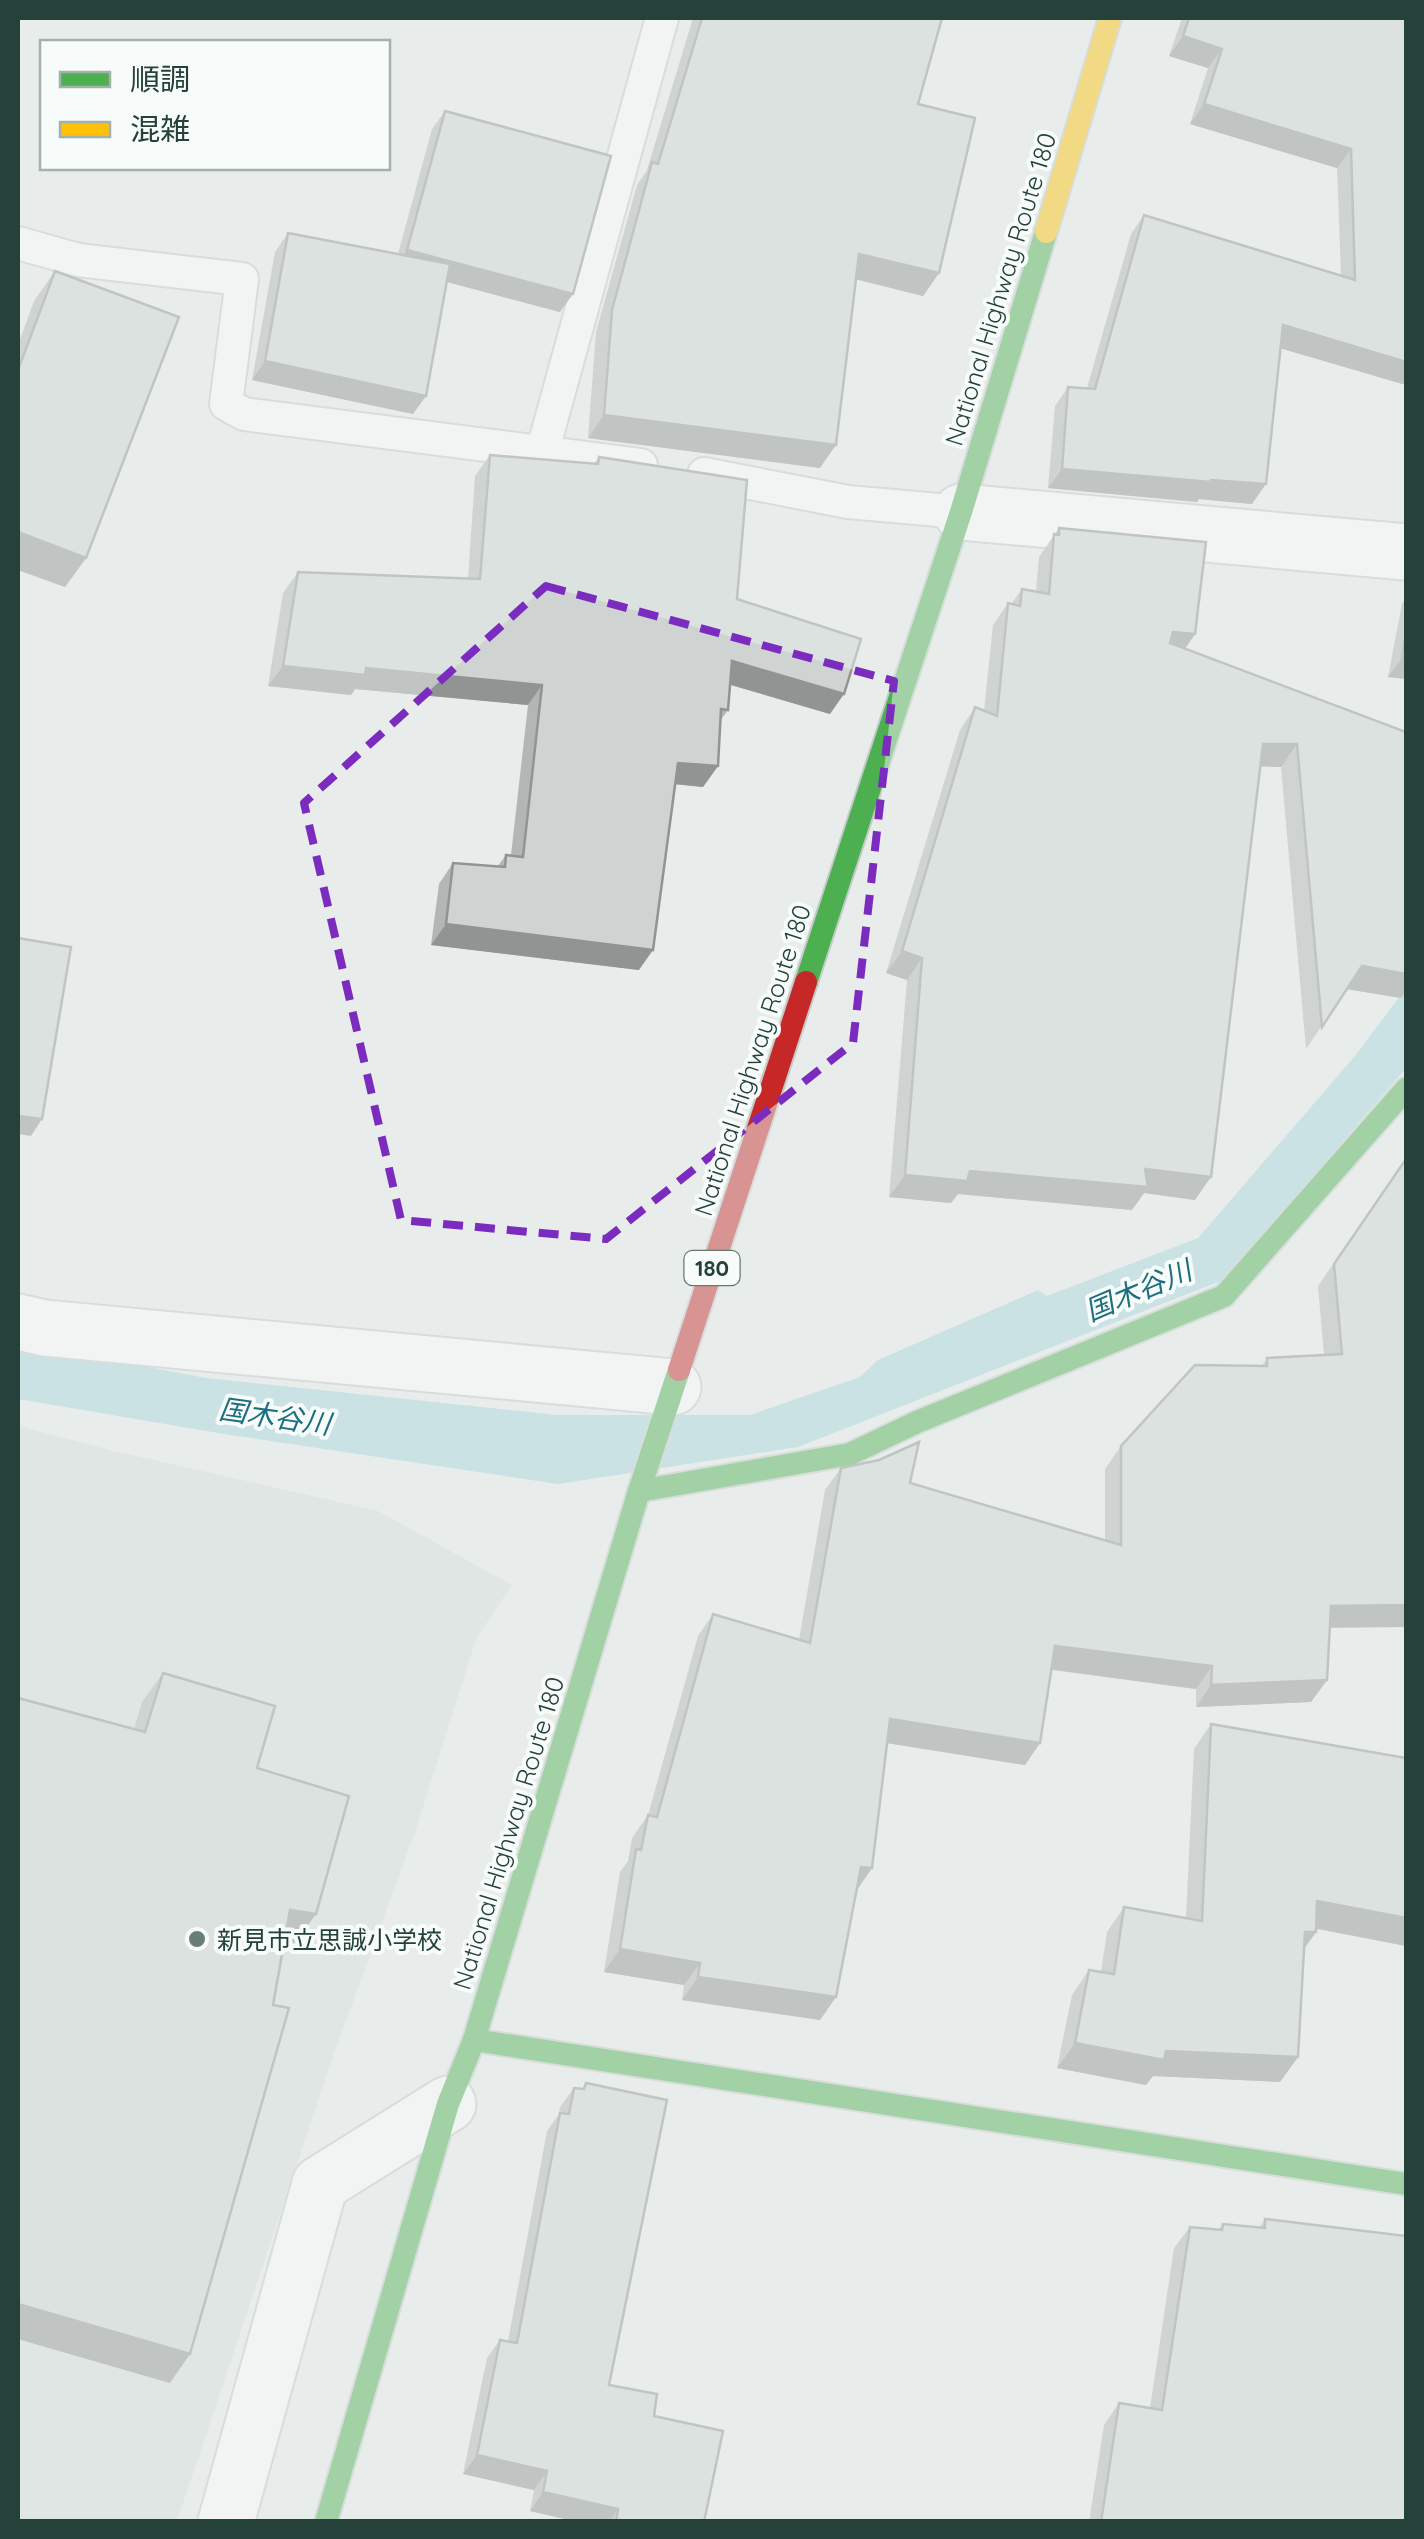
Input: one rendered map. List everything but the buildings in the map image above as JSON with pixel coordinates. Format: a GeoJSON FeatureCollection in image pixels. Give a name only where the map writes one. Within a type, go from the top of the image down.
{"type":"FeatureCollection","features":[{"type":"Feature","properties":{"kind":"main road","name":"National Highway Route 180"},"geometry":{"type":"LineString","coordinates":[[326,2522],[448,2104],[474,2040],[639,1492],[961,512],[1110,18]]}},
{"type":"Feature","properties":{"kind":"main road"},"geometry":{"type":"LineString","coordinates":[[639,1492],[850,1454],[916,1422],[1224,1296],[1406,1089]]}},
{"type":"Feature","properties":{"kind":"main road"},"geometry":{"type":"LineString","coordinates":[[474,2040],[1406,2184]]}},
{"type":"Feature","properties":{"kind":"street"},"geometry":{"type":"LineString","coordinates":[[961,512],[1406,552]]}},
{"type":"Feature","properties":{"kind":"street"},"geometry":{"type":"LineString","coordinates":[[18,1322],[45,1328],[673,1386]]}},
{"type":"Feature","properties":{"kind":"street"},"geometry":{"type":"LineString","coordinates":[[226,2522],[320,2184],[448,2104]]}},
{"type":"Feature","properties":{"kind":"lane"},"geometry":{"type":"LineString","coordinates":[[542,453],[662,18]]}},
{"type":"Feature","properties":{"kind":"lane"},"geometry":{"type":"LineString","coordinates":[[18,243],[78,260],[242,279],[226,404],[244,414],[683,470],[848,502],[961,512]]}},
{"type":"Feature","properties":{"kind":"highlighted area"},"geometry":{"type":"Polygon","coordinates":[[[546,586],[894,681],[853,1043],[606,1239],[401,1220],[304,803],[546,586]]]}},
{"type":"Feature","properties":{"kind":"shaded area","name":"新見市立思誠小学校"},"geometry":{"type":"Polygon","coordinates":[[[18,1426],[378,1511],[512,1585],[476,1639],[416,1829],[336,2048],[177,2521],[18,2521],[18,1426]]]}},
{"type":"Feature","properties":{"kind":"water","name":"国木谷川"},"geometry":{"type":"Polygon","coordinates":[[[1406,988],[1406,1068],[1223,1280],[798,1447],[558,1484],[18,1399],[18,1342],[206,1378],[557,1415],[750,1415],[860,1377],[878,1360],[1038,1290],[1047,1296],[1198,1238],[1354,1057],[1406,988]]]}},
{"type":"Feature","properties":{"kind":"traffic: fast"},"geometry":{"type":"LineString","coordinates":[[806,982],[961,512],[1046,232]]}},
{"type":"Feature","properties":{"kind":"traffic: fast"},"geometry":{"type":"LineString","coordinates":[[639,1491],[850,1454],[917,1422],[1224,1296],[1406,1089]]}},
{"type":"Feature","properties":{"kind":"traffic: fast"},"geometry":{"type":"LineString","coordinates":[[326,2522],[448,2104],[474,2040],[679,1370]]}},
{"type":"Feature","properties":{"kind":"traffic: fast"},"geometry":{"type":"LineString","coordinates":[[474,2040],[1406,2184]]}},
{"type":"Feature","properties":{"kind":"traffic: slow"},"geometry":{"type":"LineString","coordinates":[[1046,232],[1110,18]]}},
{"type":"Feature","properties":{"kind":"traffic: jam"},"geometry":{"type":"LineString","coordinates":[[679,1370],[806,982]]}},
{"type":"Feature","properties":{"kind":"place","name":"新見市立思誠小学校"},"geometry":{"type":"Point","coordinates":[197,1939]}}]}
